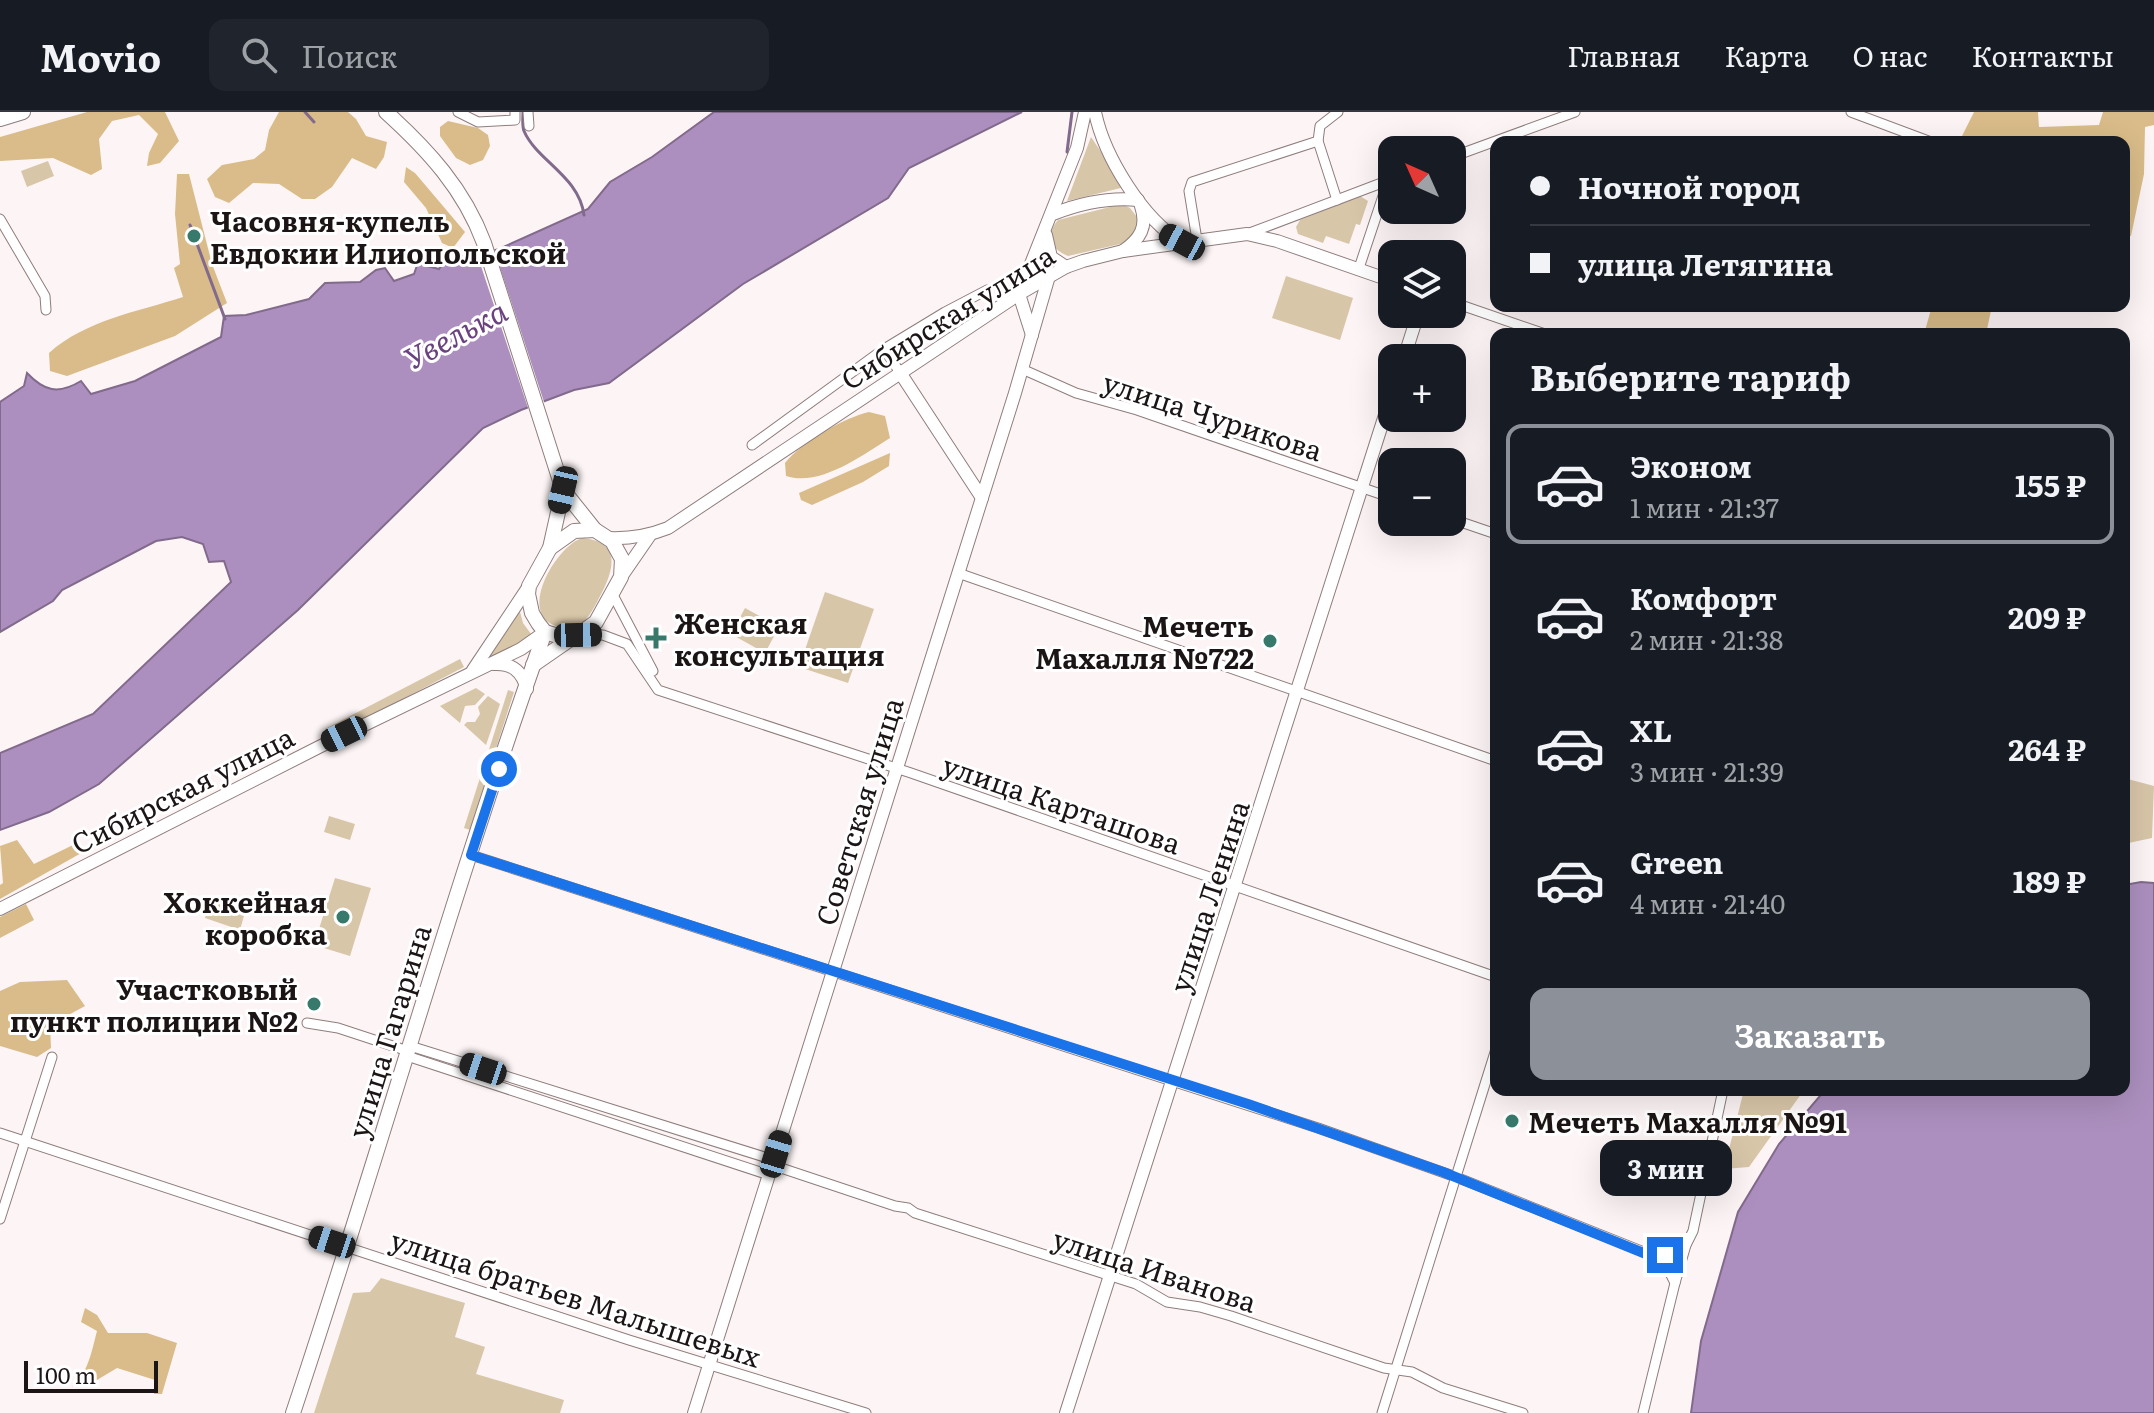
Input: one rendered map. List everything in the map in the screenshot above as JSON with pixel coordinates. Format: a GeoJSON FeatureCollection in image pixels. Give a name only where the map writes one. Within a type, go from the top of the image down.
{"type":"FeatureCollection","features":[{"type":"Feature","properties":{"kind":"main road"},"geometry":{"type":"LineString","coordinates":[[0,119],[23,112]]}},
{"type":"Feature","properties":{"kind":"main road"},"geometry":{"type":"LineString","coordinates":[[386,112],[446,173],[467,204],[484,243],[563,490],[621,554],[621,577],[596,622],[533,665]]}},
{"type":"Feature","properties":{"kind":"main road"},"geometry":{"type":"LineString","coordinates":[[563,490],[550,548],[529,586],[532,613],[545,632],[561,637],[578,635]]}},
{"type":"Feature","properties":{"kind":"main road"},"geometry":{"type":"LineString","coordinates":[[550,548],[574,531],[602,534]]}},
{"type":"Feature","properties":{"kind":"main road","name":"улица Гагарина"},"geometry":{"type":"LineString","coordinates":[[293,1413],[545,632]]}},
{"type":"Feature","properties":{"kind":"street"},"geometry":{"type":"LineString","coordinates":[[458,112],[478,122],[515,116]]}},
{"type":"Feature","properties":{"kind":"street"},"geometry":{"type":"LineString","coordinates":[[528,112],[529,126]]}},
{"type":"Feature","properties":{"kind":"street"},"geometry":{"type":"LineString","coordinates":[[1033,337],[1019,294],[1077,148],[1085,112]]}},
{"type":"Feature","properties":{"kind":"street"},"geometry":{"type":"LineString","coordinates":[[1095,112],[1102,140],[1139,201],[1168,234],[1182,242]]}},
{"type":"Feature","properties":{"kind":"street"},"geometry":{"type":"LineString","coordinates":[[1337,200],[1318,141],[1320,126],[1338,112]]}},
{"type":"Feature","properties":{"kind":"street"},"geometry":{"type":"LineString","coordinates":[[1509,136],[1575,112]]}},
{"type":"Feature","properties":{"kind":"street"},"geometry":{"type":"LineString","coordinates":[[1851,112],[1916,136]]}},
{"type":"Feature","properties":{"kind":"street"},"geometry":{"type":"LineString","coordinates":[[1197,240],[1189,191],[1192,182],[1318,141]]}},
{"type":"Feature","properties":{"kind":"street"},"geometry":{"type":"LineString","coordinates":[[1466,152],[1490,143]]}},
{"type":"Feature","properties":{"kind":"street"},"geometry":{"type":"LineString","coordinates":[[1247,234],[1378,185]]}},
{"type":"Feature","properties":{"kind":"street"},"geometry":{"type":"LineString","coordinates":[[1053,214],[1074,206],[1116,198],[1139,201]]}},
{"type":"Feature","properties":{"kind":"street"},"geometry":{"type":"LineString","coordinates":[[1123,251],[1143,231],[1144,215],[1139,201]]}},
{"type":"Feature","properties":{"kind":"street"},"geometry":{"type":"LineString","coordinates":[[1359,268],[1378,214]]}},
{"type":"Feature","properties":{"kind":"street"},"geometry":{"type":"LineString","coordinates":[[0,219],[45,296],[46,310]]}},
{"type":"Feature","properties":{"kind":"street"},"geometry":{"type":"LineString","coordinates":[[1046,228],[1046,244],[1051,257],[1066,267]]}},
{"type":"Feature","properties":{"kind":"street","name":"Сибирская улица"},"geometry":{"type":"LineString","coordinates":[[602,534],[627,539],[668,528],[899,371],[1066,267],[1123,251],[1247,234],[1378,275]]}},
{"type":"Feature","properties":{"kind":"street","name":"Советская улица"},"geometry":{"type":"LineString","coordinates":[[694,1413],[1033,337],[1049,276]]}},
{"type":"Feature","properties":{"kind":"street"},"geometry":{"type":"LineString","coordinates":[[752,445],[884,349],[987,290]]}},
{"type":"Feature","properties":{"kind":"street"},"geometry":{"type":"LineString","coordinates":[[1466,307],[1528,328]]}},
{"type":"Feature","properties":{"kind":"street"},"geometry":{"type":"LineString","coordinates":[[884,349],[982,498]]}},
{"type":"Feature","properties":{"kind":"street","name":"улица Чурикова"},"geometry":{"type":"LineString","coordinates":[[1022,369],[1076,393],[1137,410],[1378,493]]}},
{"type":"Feature","properties":{"kind":"street","name":"улица Ленина"},"geometry":{"type":"LineString","coordinates":[[1066,1413],[1379,432]]}},
{"type":"Feature","properties":{"kind":"street"},"geometry":{"type":"LineString","coordinates":[[1466,524],[1490,532]]}},
{"type":"Feature","properties":{"kind":"street","name":"Сибирская улица"},"geometry":{"type":"LineString","coordinates":[[621,577],[650,535]]}},
{"type":"Feature","properties":{"kind":"street"},"geometry":{"type":"LineString","coordinates":[[958,573],[1490,759]]}},
{"type":"Feature","properties":{"kind":"street","name":"Сибирская улица"},"geometry":{"type":"LineString","coordinates":[[473,670],[529,586]]}},
{"type":"Feature","properties":{"kind":"street"},"geometry":{"type":"LineString","coordinates":[[612,593],[661,691]]}},
{"type":"Feature","properties":{"kind":"street","name":"Сибирская улица"},"geometry":{"type":"LineString","coordinates":[[0,909],[473,670],[521,649],[545,632]]}},
{"type":"Feature","properties":{"kind":"street"},"geometry":{"type":"LineString","coordinates":[[578,635],[603,635],[627,644],[661,691]]}},
{"type":"Feature","properties":{"kind":"street"},"geometry":{"type":"LineString","coordinates":[[487,665],[508,664],[521,673],[527,689]]}},
{"type":"Feature","properties":{"kind":"street","name":"улица Карташова"},"geometry":{"type":"LineString","coordinates":[[661,691],[1490,975]]}},
{"type":"Feature","properties":{"kind":"street"},"geometry":{"type":"LineString","coordinates":[[471,855],[1174,1080],[1456,1177],[1654,1256],[1667,1267],[1675,1283]]}},
{"type":"Feature","properties":{"kind":"street","name":"улица Иванова"},"geometry":{"type":"LineString","coordinates":[[307,1023],[338,1028],[908,1208],[1136,1284],[1167,1302],[1200,1307],[1394,1371],[1412,1372],[1443,1388],[1523,1413]]}},
{"type":"Feature","properties":{"kind":"street","name":"улица Иванова"},"geometry":{"type":"LineString","coordinates":[[408,1051],[772,1167]]}},
{"type":"Feature","properties":{"kind":"street"},"geometry":{"type":"LineString","coordinates":[[0,1219],[52,1057]]}},
{"type":"Feature","properties":{"kind":"street"},"geometry":{"type":"LineString","coordinates":[[1382,1413],[1490,1068]]}},
{"type":"Feature","properties":{"kind":"street"},"geometry":{"type":"LineString","coordinates":[[1643,1413],[1675,1283],[1693,1231],[1722,1096]]}},
{"type":"Feature","properties":{"kind":"street","name":"улица братьев Малышевых"},"geometry":{"type":"LineString","coordinates":[[0,1133],[866,1413]]}},
{"type":"Feature","properties":{"kind":"street"},"geometry":{"type":"LineString","coordinates":[[1654,1256],[1677,1252],[1686,1245]]}},
{"type":"Feature","properties":{"kind":"shaded area"},"geometry":{"type":"Polygon","coordinates":[[[87,112],[165,112],[179,141],[160,163],[147,166],[158,134],[139,115],[112,121],[99,139],[102,169],[91,175],[53,158],[0,161],[0,137],[87,112]]]}},
{"type":"Feature","properties":{"kind":"shaded area"},"geometry":{"type":"Polygon","coordinates":[[[279,112],[348,112],[366,136],[387,142],[384,157],[376,169],[352,158],[332,187],[315,199],[302,199],[279,184],[253,183],[229,203],[215,197],[207,179],[222,165],[254,159],[265,150],[269,130],[279,112]]]}},
{"type":"Feature","properties":{"kind":"shaded area"},"geometry":{"type":"Polygon","coordinates":[[[1974,112],[2038,112],[2039,127],[2099,125],[2103,112],[2154,112],[2154,125],[2145,127],[2144,174],[2131,236],[2130,136],[1962,136],[1974,112]]]}},
{"type":"Feature","properties":{"kind":"shaded area"},"geometry":{"type":"Polygon","coordinates":[[[448,121],[478,128],[488,135],[490,146],[483,160],[470,165],[456,158],[440,136],[440,127],[448,121]]]}},
{"type":"Feature","properties":{"kind":"shaded area"},"geometry":{"type":"Polygon","coordinates":[[[1091,137],[1125,187],[1067,201],[1091,137]]]}},
{"type":"Feature","properties":{"kind":"shaded area"},"geometry":{"type":"Polygon","coordinates":[[[48,161],[54,176],[27,187],[21,171],[48,161]]]}},
{"type":"Feature","properties":{"kind":"shaded area"},"geometry":{"type":"Polygon","coordinates":[[[406,167],[415,173],[465,232],[453,248],[442,243],[426,208],[404,182],[406,167]]]}},
{"type":"Feature","properties":{"kind":"shaded area"},"geometry":{"type":"Polygon","coordinates":[[[177,174],[189,174],[212,264],[227,303],[175,336],[67,376],[50,371],[49,353],[79,332],[113,318],[183,297],[174,268],[180,264],[175,214],[177,174]]]}},
{"type":"Feature","properties":{"kind":"shaded area"},"geometry":{"type":"Polygon","coordinates":[[[1360,196],[1368,201],[1349,244],[1326,236],[1323,243],[1298,234],[1296,227],[1300,220],[1360,196]]]}},
{"type":"Feature","properties":{"kind":"shaded area"},"geometry":{"type":"Polygon","coordinates":[[[1122,204],[1130,208],[1140,221],[1129,242],[1068,256],[1053,245],[1052,231],[1058,220],[1122,204]]]}},
{"type":"Feature","properties":{"kind":"shaded area"},"geometry":{"type":"Polygon","coordinates":[[[1286,276],[1353,298],[1340,340],[1272,318],[1286,276]]]}},
{"type":"Feature","properties":{"kind":"shaded area"},"geometry":{"type":"Polygon","coordinates":[[[1930,312],[1991,312],[1987,328],[1926,328],[1930,312]]]}},
{"type":"Feature","properties":{"kind":"shaded area"},"geometry":{"type":"Polygon","coordinates":[[[869,412],[885,416],[890,438],[826,474],[799,478],[786,476],[785,463],[812,439],[835,425],[869,412]]]}},
{"type":"Feature","properties":{"kind":"shaded area"},"geometry":{"type":"Polygon","coordinates":[[[890,453],[889,466],[863,482],[812,505],[801,500],[799,493],[890,453]]]}},
{"type":"Feature","properties":{"kind":"shaded area"},"geometry":{"type":"Polygon","coordinates":[[[582,538],[605,546],[612,562],[610,572],[587,619],[576,627],[562,628],[547,621],[540,610],[540,597],[551,567],[561,554],[582,538]]]}},
{"type":"Feature","properties":{"kind":"shaded area"},"geometry":{"type":"Polygon","coordinates":[[[825,592],[874,609],[848,683],[799,667],[825,592]]]}},
{"type":"Feature","properties":{"kind":"shaded area"},"geometry":{"type":"Polygon","coordinates":[[[518,604],[523,623],[534,638],[485,663],[518,604]]]}},
{"type":"Feature","properties":{"kind":"shaded area"},"geometry":{"type":"Polygon","coordinates":[[[745,608],[779,627],[765,653],[731,634],[745,608]]]}},
{"type":"Feature","properties":{"kind":"shaded area"},"geometry":{"type":"Polygon","coordinates":[[[460,659],[464,667],[330,737],[325,729],[460,659]]]}},
{"type":"Feature","properties":{"kind":"shaded area"},"geometry":{"type":"Polygon","coordinates":[[[476,688],[485,694],[475,705],[465,706],[460,723],[440,706],[476,688]]]}},
{"type":"Feature","properties":{"kind":"shaded area"},"geometry":{"type":"Polygon","coordinates":[[[508,690],[514,692],[470,830],[464,828],[508,690]]]}},
{"type":"Feature","properties":{"kind":"shaded area"},"geometry":{"type":"Polygon","coordinates":[[[488,696],[500,704],[486,745],[464,725],[475,722],[480,714],[478,707],[488,696]]]}},
{"type":"Feature","properties":{"kind":"shaded area"},"geometry":{"type":"Polygon","coordinates":[[[2130,780],[2154,786],[2152,838],[2130,843],[2130,780]]]}},
{"type":"Feature","properties":{"kind":"shaded area"},"geometry":{"type":"Polygon","coordinates":[[[329,816],[355,824],[350,840],[324,832],[329,816]]]}},
{"type":"Feature","properties":{"kind":"shaded area"},"geometry":{"type":"Polygon","coordinates":[[[17,840],[34,864],[75,844],[83,852],[0,899],[0,885],[3,883],[0,846],[17,840]]]}},
{"type":"Feature","properties":{"kind":"shaded area","name":"Хоккейная коробка"},"geometry":{"type":"Polygon","coordinates":[[[335,878],[371,888],[350,956],[314,945],[335,878]]]}},
{"type":"Feature","properties":{"kind":"shaded area"},"geometry":{"type":"Polygon","coordinates":[[[210,901],[245,912],[240,930],[205,918],[210,901]]]}},
{"type":"Feature","properties":{"kind":"shaded area"},"geometry":{"type":"Polygon","coordinates":[[[26,904],[34,920],[0,938],[0,917],[26,904]]]}},
{"type":"Feature","properties":{"kind":"shaded area"},"geometry":{"type":"Polygon","coordinates":[[[67,980],[85,1006],[50,1025],[51,1048],[37,1057],[0,1046],[0,991],[20,982],[67,980]]]}},
{"type":"Feature","properties":{"kind":"shaded area"},"geometry":{"type":"Polygon","coordinates":[[[1742,1096],[1800,1096],[1749,1167],[1724,1169],[1742,1096]]]}},
{"type":"Feature","properties":{"kind":"shaded area"},"geometry":{"type":"Polygon","coordinates":[[[381,1278],[465,1303],[455,1337],[485,1347],[476,1374],[564,1400],[560,1413],[314,1413],[353,1293],[370,1292],[381,1278]]]}},
{"type":"Feature","properties":{"kind":"shaded area"},"geometry":{"type":"Polygon","coordinates":[[[85,1308],[97,1315],[108,1333],[147,1333],[177,1343],[162,1394],[154,1394],[155,1380],[117,1368],[92,1383],[72,1387],[86,1369],[97,1331],[81,1322],[85,1308]]]}},
{"type":"Feature","properties":{"kind":"water","name":"Увелька"},"geometry":{"type":"Polygon","coordinates":[[[714,112],[1022,112],[909,168],[888,198],[743,284],[609,383],[574,390],[483,428],[298,610],[99,784],[49,812],[0,830],[0,753],[93,714],[231,582],[224,561],[209,562],[203,544],[182,537],[156,541],[62,590],[53,601],[0,632],[0,402],[24,386],[27,373],[39,384],[52,389],[65,388],[81,381],[91,394],[135,381],[221,337],[224,316],[246,315],[309,299],[325,283],[360,282],[376,270],[385,268],[394,281],[414,274],[420,257],[426,257],[427,266],[439,269],[449,254],[470,257],[499,249],[588,209],[610,182],[652,157],[714,112]]]}},
{"type":"Feature","properties":{"kind":"water"},"geometry":{"type":"Polygon","coordinates":[[[2154,883],[2154,1413],[1691,1413],[1701,1341],[1738,1212],[1779,1144],[1820,1096],[2130,1096],[2130,884],[2154,883]]]}},
{"type":"Feature","properties":{"kind":"pier"},"geometry":{"type":"Polygon","coordinates":[[[493,246],[545,405],[529,411],[476,251],[493,246]]]}},
{"type":"Feature","properties":{"kind":"waterway"},"geometry":{"type":"LineString","coordinates":[[305,112],[314,122]]}},
{"type":"Feature","properties":{"kind":"waterway"},"geometry":{"type":"LineString","coordinates":[[523,112],[523,129],[530,142],[566,179],[581,201],[584,215]]}},
{"type":"Feature","properties":{"kind":"waterway"},"geometry":{"type":"LineString","coordinates":[[1071,153],[1067,152],[1072,112]]}},
{"type":"Feature","properties":{"kind":"waterway"},"geometry":{"type":"LineString","coordinates":[[190,225],[225,319]]}},
{"type":"Feature","properties":{"kind":"place","name":"Часовня-купель Евдокии Илиопольской"},"geometry":{"type":"Point","coordinates":[194,236]}},
{"type":"Feature","properties":{"kind":"place","name":"Женская консультация"},"geometry":{"type":"Point","coordinates":[656,638]}},
{"type":"Feature","properties":{"kind":"place","name":"Мечеть Махалля №722"},"geometry":{"type":"Point","coordinates":[1270,641]}},
{"type":"Feature","properties":{"kind":"place","name":"Хоккейная коробка"},"geometry":{"type":"Point","coordinates":[343,917]}},
{"type":"Feature","properties":{"kind":"place","name":"Участковый пункт полиции №2"},"geometry":{"type":"Point","coordinates":[314,1004]}},
{"type":"Feature","properties":{"kind":"place","name":"Мечеть Махалля №91"},"geometry":{"type":"Point","coordinates":[1512,1121]}},
{"type":"Feature","properties":{"kind":"route"},"geometry":{"type":"LineString","coordinates":[[499,769],[471,855],[1248,1104],[1443,1172],[1646,1254],[1665,1255]]}}]}
